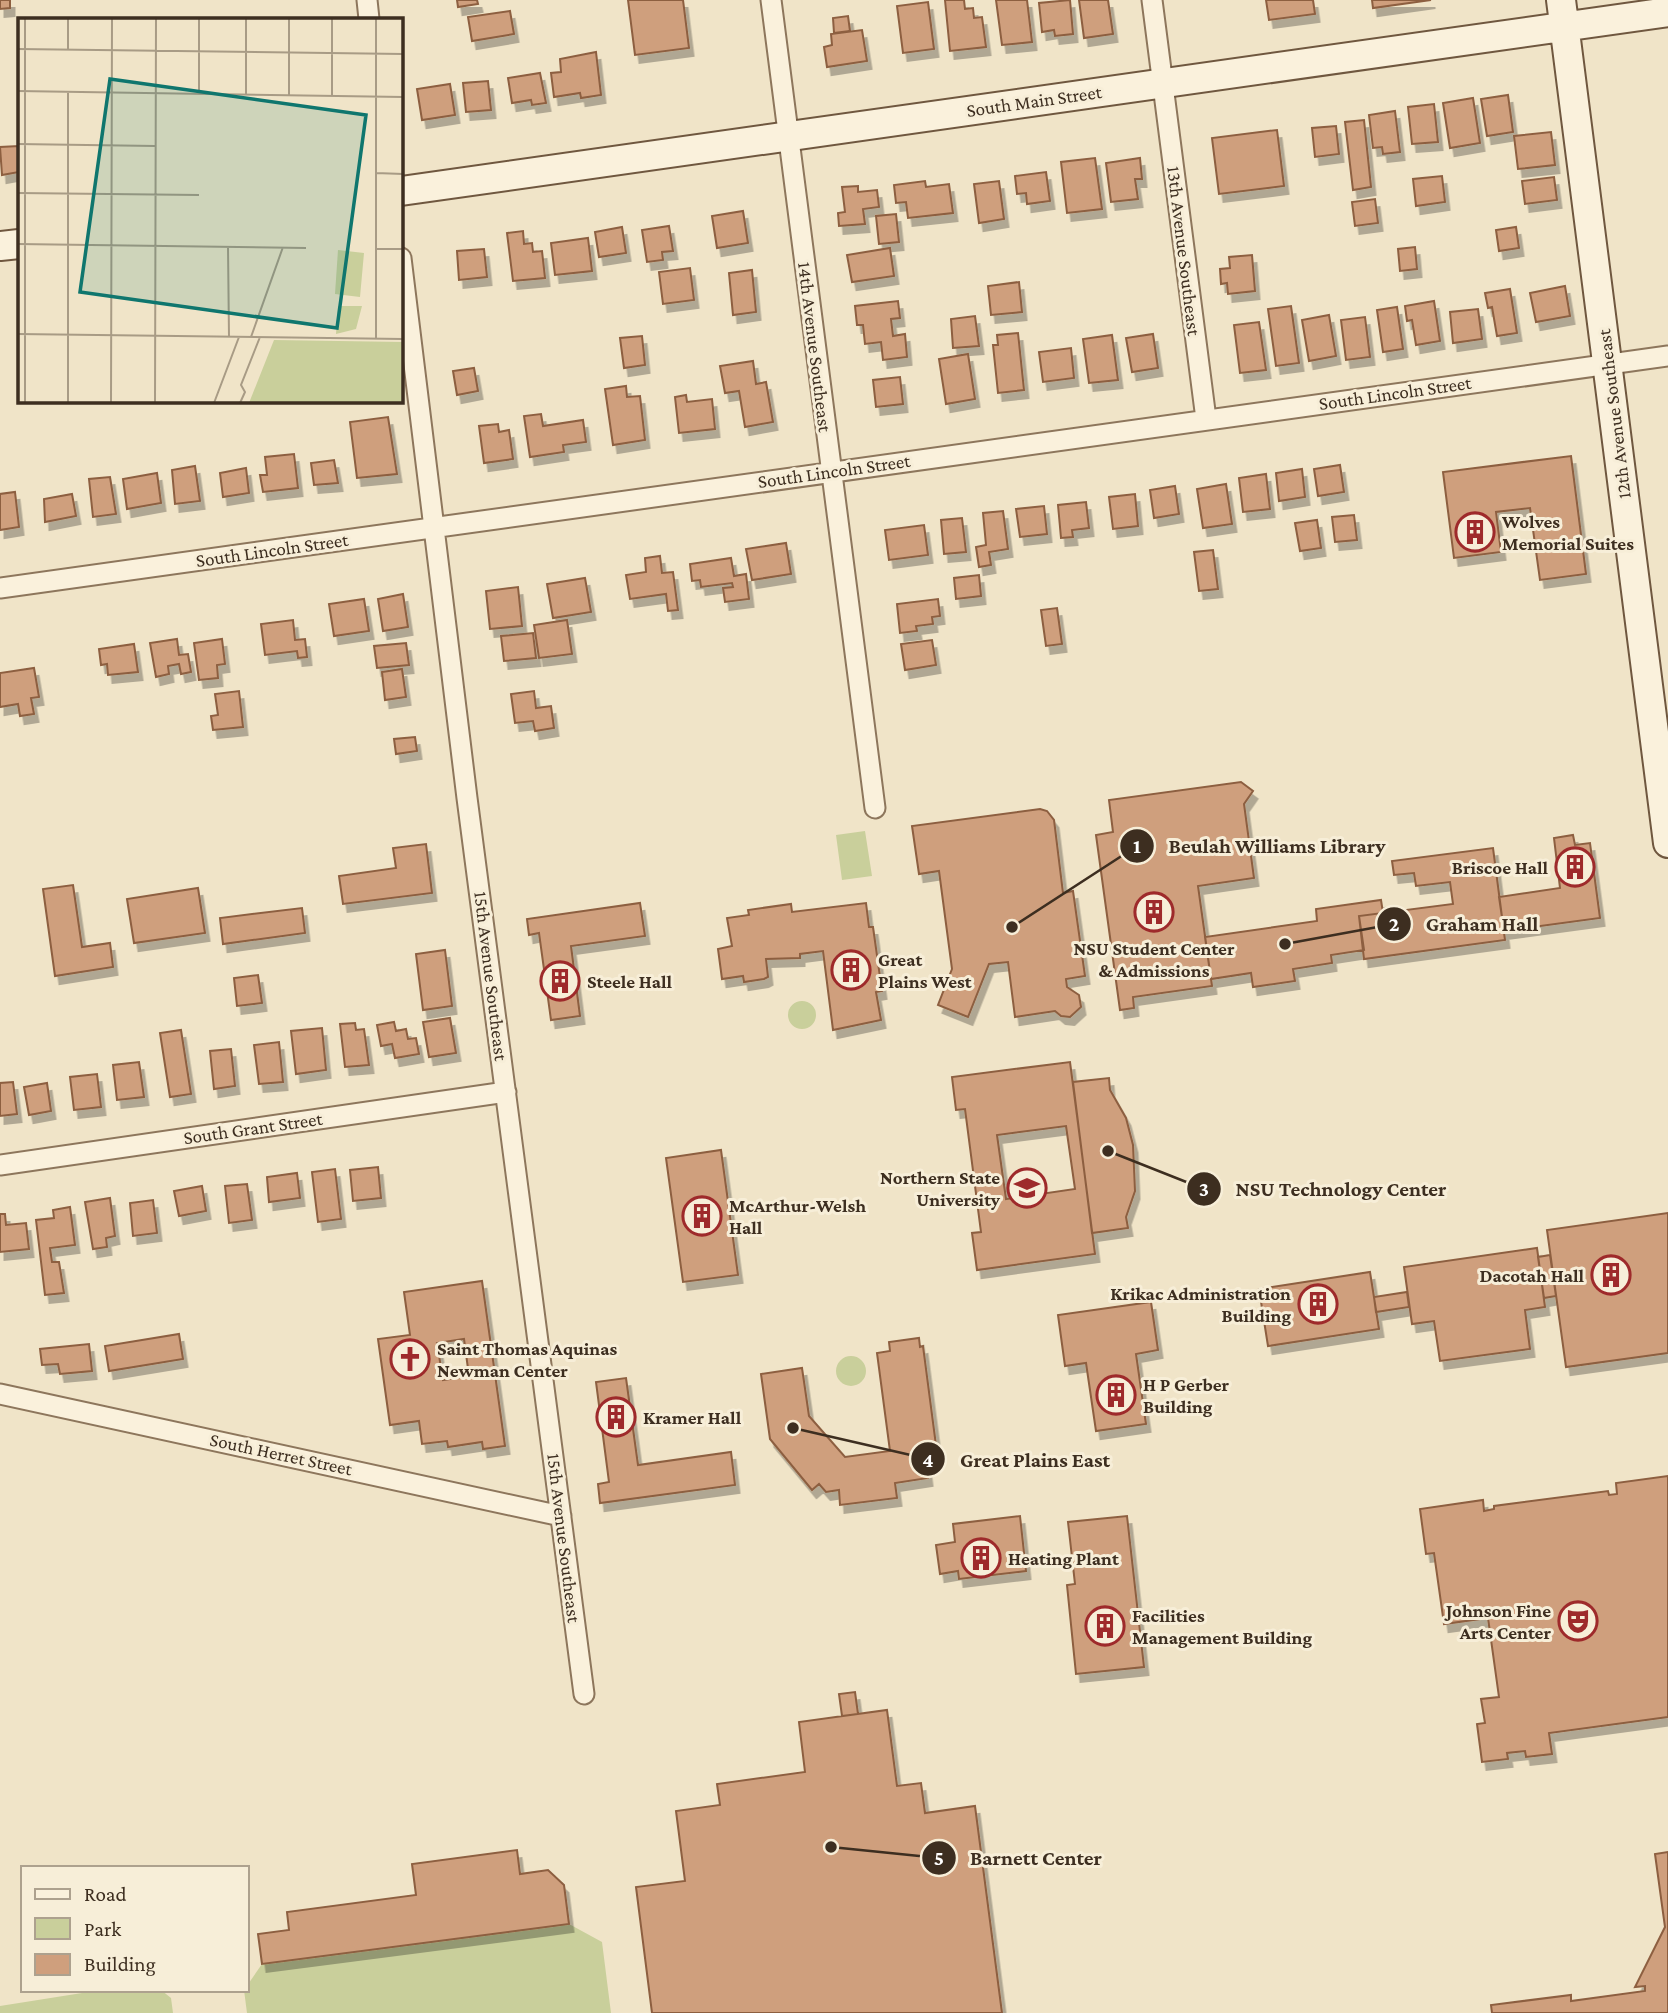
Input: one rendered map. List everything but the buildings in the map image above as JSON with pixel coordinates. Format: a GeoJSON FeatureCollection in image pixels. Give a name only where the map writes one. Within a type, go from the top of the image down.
{"type":"FeatureCollection","features":[{"type":"Feature","properties":{"kind":"street"},"geometry":{"type":"LineString","coordinates":[[367,0],[369,18]]}},
{"type":"Feature","properties":{"kind":"street","name":"14th Avenue Southeast"},"geometry":{"type":"LineString","coordinates":[[771,0],[875,808]]}},
{"type":"Feature","properties":{"kind":"street","name":"13th Avenue Southeast"},"geometry":{"type":"LineString","coordinates":[[1152,0],[1206,419]]}},
{"type":"Feature","properties":{"kind":"street","name":"South Main Street"},"geometry":{"type":"LineString","coordinates":[[402,191],[1162,83],[1563,13],[1668,12]]}},
{"type":"Feature","properties":{"kind":"street","name":"12th Avenue Southeast"},"geometry":{"type":"LineString","coordinates":[[1563,13],[1609,364],[1659,697],[1668,843]]}},
{"type":"Feature","properties":{"kind":"street"},"geometry":{"type":"LineString","coordinates":[[0,246],[18,244]]}},
{"type":"Feature","properties":{"kind":"street","name":"15th Avenue Southeast"},"geometry":{"type":"LineString","coordinates":[[402,266],[584,1694]]}},
{"type":"Feature","properties":{"kind":"street","name":"South Lincoln Street"},"geometry":{"type":"LineString","coordinates":[[0,588],[1668,356]]}},
{"type":"Feature","properties":{"kind":"street","name":"South Grant Street"},"geometry":{"type":"LineString","coordinates":[[0,1165],[506,1092]]}},
{"type":"Feature","properties":{"kind":"street","name":"South Herret Street"},"geometry":{"type":"LineString","coordinates":[[0,1394],[561,1516]]}},
{"type":"Feature","properties":{"kind":"green space"},"geometry":{"type":"Polygon","coordinates":[[[865,831],[872,876],[842,880],[836,835],[865,831]]]}},
{"type":"Feature","properties":{"kind":"green space"},"geometry":{"type":"Polygon","coordinates":[[[802,1001],[812,1005],[816,1015],[812,1025],[802,1029],[792,1025],[788,1015],[792,1005],[802,1001]]]}},
{"type":"Feature","properties":{"kind":"green space"},"geometry":{"type":"Polygon","coordinates":[[[851,1356],[857,1357],[865,1365],[865,1377],[857,1385],[851,1386],[845,1385],[837,1377],[836,1371],[837,1365],[845,1357],[851,1356]]]}},
{"type":"Feature","properties":{"kind":"green space"},"geometry":{"type":"Polygon","coordinates":[[[569,1924],[602,1942],[611,2013],[247,2013],[244,1992],[248,1992],[248,1984],[262,1964],[569,1924]]]}},
{"type":"Feature","properties":{"kind":"green space"},"geometry":{"type":"Polygon","coordinates":[[[88,1992],[164,1992],[171,1998],[173,2013],[0,2013],[0,2006],[88,1992]]]}},
{"type":"Feature","properties":{"kind":"place","name":"Wolves Memorial Suites"},"geometry":{"type":"Point","coordinates":[1475,532]}},
{"type":"Feature","properties":{"kind":"place","name":"Briscoe Hall"},"geometry":{"type":"Point","coordinates":[1575,867]}},
{"type":"Feature","properties":{"kind":"place","name":"NSU Student Center & Admissions"},"geometry":{"type":"Point","coordinates":[1154,912]}},
{"type":"Feature","properties":{"kind":"place","name":"Beulah Williams Library"},"geometry":{"type":"Point","coordinates":[1012,927]}},
{"type":"Feature","properties":{"kind":"place","name":"Graham Hall"},"geometry":{"type":"Point","coordinates":[1285,944]}},
{"type":"Feature","properties":{"kind":"place","name":"Great Plains West"},"geometry":{"type":"Point","coordinates":[851,970]}},
{"type":"Feature","properties":{"kind":"place","name":"Steele Hall"},"geometry":{"type":"Point","coordinates":[560,981]}},
{"type":"Feature","properties":{"kind":"place","name":"NSU Technology Center"},"geometry":{"type":"Point","coordinates":[1108,1151]}},
{"type":"Feature","properties":{"kind":"place","name":"Northern State University"},"geometry":{"type":"Point","coordinates":[1027,1188]}},
{"type":"Feature","properties":{"kind":"place","name":"McArthur-Welsh Hall"},"geometry":{"type":"Point","coordinates":[702,1216]}},
{"type":"Feature","properties":{"kind":"place","name":"Dacotah Hall"},"geometry":{"type":"Point","coordinates":[1611,1275]}},
{"type":"Feature","properties":{"kind":"place","name":"Krikac Administration Building"},"geometry":{"type":"Point","coordinates":[1318,1304]}},
{"type":"Feature","properties":{"kind":"place","name":"Saint Thomas Aquinas Newman Center"},"geometry":{"type":"Point","coordinates":[410,1359]}},
{"type":"Feature","properties":{"kind":"place","name":"H P Gerber Building"},"geometry":{"type":"Point","coordinates":[1116,1395]}},
{"type":"Feature","properties":{"kind":"place","name":"Kramer Hall"},"geometry":{"type":"Point","coordinates":[616,1417]}},
{"type":"Feature","properties":{"kind":"place","name":"Great Plains East"},"geometry":{"type":"Point","coordinates":[793,1428]}},
{"type":"Feature","properties":{"kind":"place","name":"Heating Plant"},"geometry":{"type":"Point","coordinates":[981,1558]}},
{"type":"Feature","properties":{"kind":"place","name":"Johnson Fine Arts Center"},"geometry":{"type":"Point","coordinates":[1578,1621]}},
{"type":"Feature","properties":{"kind":"place","name":"Facilities Management Building"},"geometry":{"type":"Point","coordinates":[1105,1626]}},
{"type":"Feature","properties":{"kind":"place","name":"Barnett Center"},"geometry":{"type":"Point","coordinates":[831,1847]}}]}
